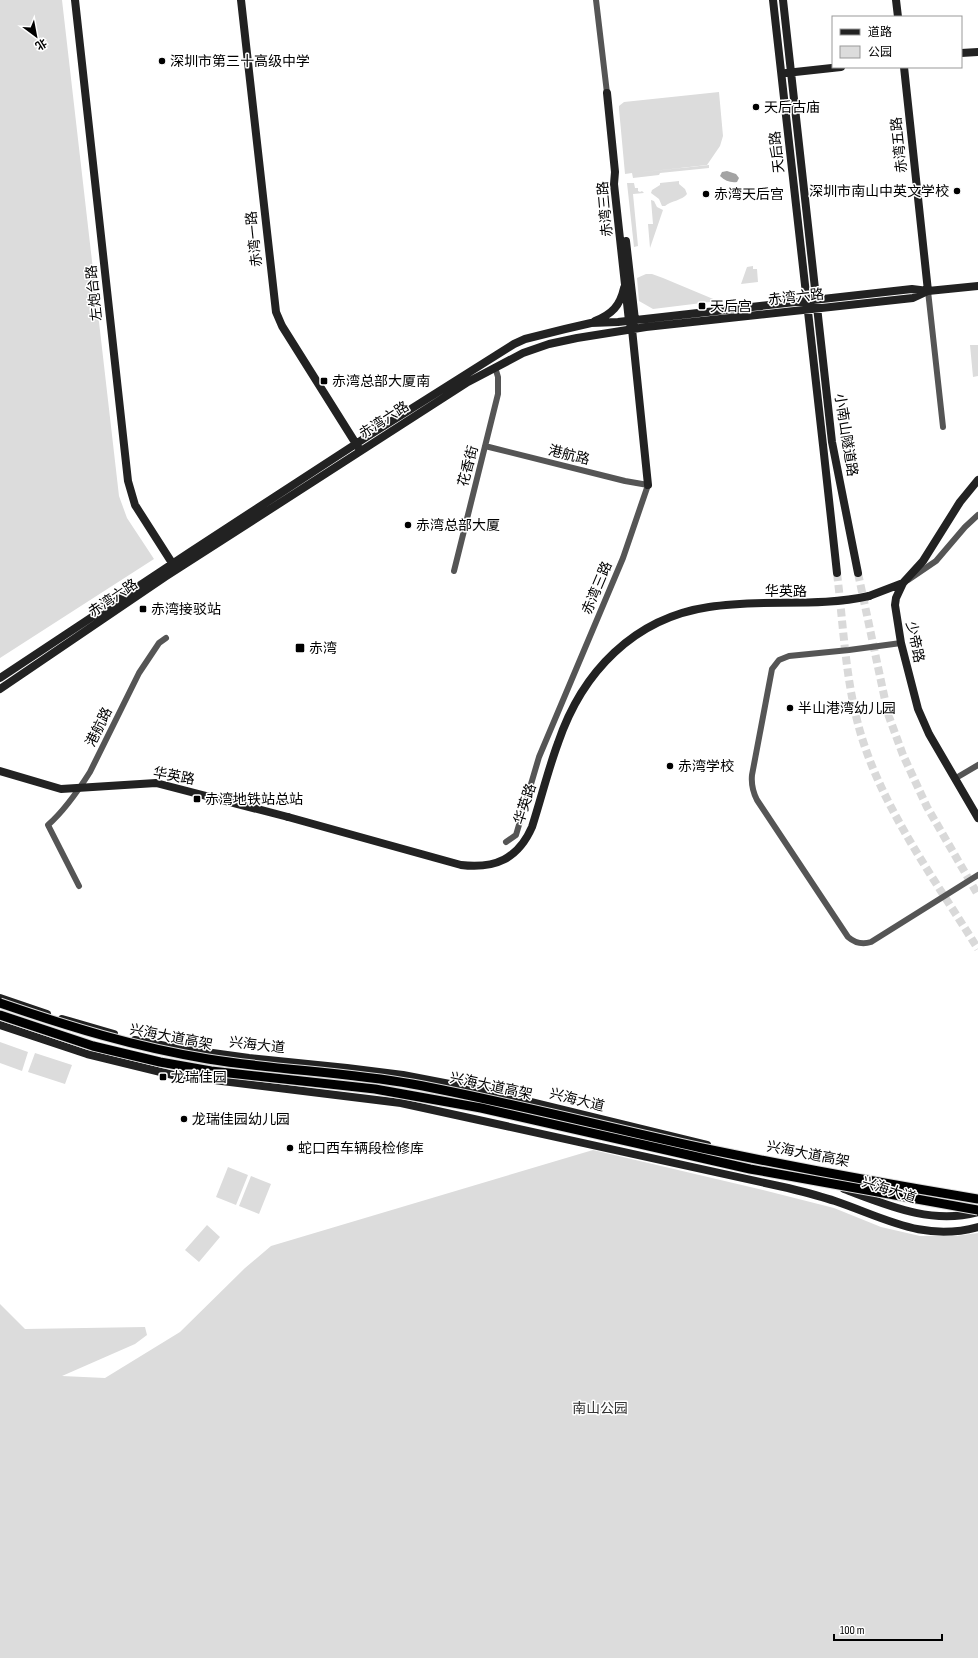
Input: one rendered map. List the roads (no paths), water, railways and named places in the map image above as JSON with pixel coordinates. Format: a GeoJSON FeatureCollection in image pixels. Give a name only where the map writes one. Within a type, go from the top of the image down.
{"type":"FeatureCollection","features":[{"type":"Feature","properties":{"kind":"main road","name":"兴海大道高架"},"geometry":{"type":"LineString","coordinates":[[0,1003],[75,1029],[150,1049],[210,1059],[374,1078],[411,1084],[488,1099],[702,1148],[824,1172],[978,1199]]}},
{"type":"Feature","properties":{"kind":"main road","name":"兴海大道高架"},"geometry":{"type":"LineString","coordinates":[[0,1015],[93,1046],[160,1062],[212,1071],[383,1090],[481,1108],[750,1169],[976,1212]]}},
{"type":"Feature","properties":{"kind":"street","name":"左炮台路"},"geometry":{"type":"LineString","coordinates":[[75,0],[128,480],[135,505],[174,567]]}},
{"type":"Feature","properties":{"kind":"street","name":"赤湾一路"},"geometry":{"type":"LineString","coordinates":[[241,0],[276,312],[282,326],[358,448]]}},
{"type":"Feature","properties":{"kind":"street"},"geometry":{"type":"LineString","coordinates":[[596,0],[615,172]]}},
{"type":"Feature","properties":{"kind":"street","name":"天后路"},"geometry":{"type":"LineString","coordinates":[[773,0],[807,305]]}},
{"type":"Feature","properties":{"kind":"street","name":"天后路"},"geometry":{"type":"LineString","coordinates":[[782,0],[816,304]]}},
{"type":"Feature","properties":{"kind":"street"},"geometry":{"type":"LineString","coordinates":[[896,0],[898,16]]}},
{"type":"Feature","properties":{"kind":"street"},"geometry":{"type":"LineString","coordinates":[[962,54],[978,52]]}},
{"type":"Feature","properties":{"kind":"street"},"geometry":{"type":"LineString","coordinates":[[781,74],[832,68]]}},
{"type":"Feature","properties":{"kind":"street","name":"赤湾五路"},"geometry":{"type":"LineString","coordinates":[[904,68],[928,291]]}},
{"type":"Feature","properties":{"kind":"street","name":"赤湾三路"},"geometry":{"type":"LineString","coordinates":[[615,172],[614,184],[625,281],[632,320]]}},
{"type":"Feature","properties":{"kind":"street","name":"赤湾三路"},"geometry":{"type":"LineString","coordinates":[[506,842],[516,835],[539,757],[623,558],[648,485],[619,184],[615,172]]}},
{"type":"Feature","properties":{"kind":"street"},"geometry":{"type":"LineString","coordinates":[[591,323],[604,318],[615,309],[622,294],[625,281]]}},
{"type":"Feature","properties":{"kind":"street","name":"赤湾六路"},"geometry":{"type":"LineString","coordinates":[[0,678],[358,448],[514,344],[525,339],[591,323],[816,304],[913,298],[928,291],[978,286]]}},
{"type":"Feature","properties":{"kind":"street"},"geometry":{"type":"LineString","coordinates":[[928,291],[943,427]]}},
{"type":"Feature","properties":{"kind":"street","name":"小南山隧道路"},"geometry":{"type":"LineString","coordinates":[[816,304],[832,442],[858,573]]}},
{"type":"Feature","properties":{"kind":"street","name":"赤湾六路"},"geometry":{"type":"LineString","coordinates":[[358,448],[468,382],[523,353],[549,344],[632,329],[807,305]]}},
{"type":"Feature","properties":{"kind":"street","name":"小南山隧道路"},"geometry":{"type":"LineString","coordinates":[[807,305],[836,573]]}},
{"type":"Feature","properties":{"kind":"street","name":"花香街"},"geometry":{"type":"LineString","coordinates":[[454,571],[498,394],[498,377],[495,368]]}},
{"type":"Feature","properties":{"kind":"street","name":"港航路"},"geometry":{"type":"LineString","coordinates":[[485,446],[625,481],[648,485]]}},
{"type":"Feature","properties":{"kind":"street","name":"少帝路"},"geometry":{"type":"LineString","coordinates":[[978,480],[960,502],[923,561],[903,583],[896,598],[895,605],[901,643],[914,697],[923,722],[978,818]]}},
{"type":"Feature","properties":{"kind":"street","name":"华英路"},"geometry":{"type":"LineString","coordinates":[[0,771],[55,788],[80,788],[156,783],[288,817],[461,865],[484,866],[502,861],[520,848],[527,839],[558,742],[579,696],[594,673],[609,656],[627,641],[662,620],[709,607],[752,604],[819,603],[850,600],[869,596],[903,583],[936,561],[964,526],[978,515]]}},
{"type":"Feature","properties":{"kind":"street","name":"赤湾六路"},"geometry":{"type":"LineString","coordinates":[[0,689],[174,567]]}},
{"type":"Feature","properties":{"kind":"street","name":"港航路"},"geometry":{"type":"LineString","coordinates":[[79,886],[48,825],[57,818],[80,788],[90,772],[139,673],[159,642],[166,638]]}},
{"type":"Feature","properties":{"kind":"street"},"geometry":{"type":"LineString","coordinates":[[901,643],[793,656],[783,658],[775,664],[771,676],[752,775],[751,783],[753,792],[848,937],[853,942],[860,944],[871,942],[978,875]]}},
{"type":"Feature","properties":{"kind":"street"},"geometry":{"type":"LineString","coordinates":[[956,778],[978,765]]}},
{"type":"Feature","properties":{"kind":"street","name":"兴海大道"},"geometry":{"type":"LineString","coordinates":[[0,998],[127,1038],[176,1048],[249,1058],[403,1075],[486,1091],[744,1155],[812,1176],[906,1211],[936,1216],[954,1216],[976,1212]]}},
{"type":"Feature","properties":{"kind":"street","name":"兴海大道"},"geometry":{"type":"LineString","coordinates":[[0,1025],[86,1054],[173,1075],[401,1103],[812,1194],[836,1201],[895,1224],[913,1229],[953,1231],[977,1227]]}},
{"type":"Feature","properties":{"kind":"tunnel"},"geometry":{"type":"LineString","coordinates":[[837,573],[850,684],[857,720],[866,750],[892,810],[908,839],[978,949]]}},
{"type":"Feature","properties":{"kind":"tunnel"},"geometry":{"type":"LineString","coordinates":[[858,573],[888,714],[903,755],[927,807],[978,895]]}},
{"type":"Feature","properties":{"kind":"place","name":"深圳市第三十高级中学"},"geometry":{"type":"Point","coordinates":[162,61]}},
{"type":"Feature","properties":{"kind":"place","name":"天后古庙"},"geometry":{"type":"Point","coordinates":[756,107]}},
{"type":"Feature","properties":{"kind":"place","name":"深圳市南山中英文学校"},"geometry":{"type":"Point","coordinates":[957,191]}},
{"type":"Feature","properties":{"kind":"place","name":"赤湾天后宫"},"geometry":{"type":"Point","coordinates":[706,194]}},
{"type":"Feature","properties":{"kind":"place","name":"天后宫"},"geometry":{"type":"Point","coordinates":[702,306]}},
{"type":"Feature","properties":{"kind":"place","name":"赤湾总部大厦南"},"geometry":{"type":"Point","coordinates":[324,381]}},
{"type":"Feature","properties":{"kind":"place","name":"赤湾总部大厦"},"geometry":{"type":"Point","coordinates":[408,525]}},
{"type":"Feature","properties":{"kind":"place","name":"赤湾接驳站"},"geometry":{"type":"Point","coordinates":[143,609]}},
{"type":"Feature","properties":{"kind":"place","name":"赤湾"},"geometry":{"type":"Point","coordinates":[300,648]}},
{"type":"Feature","properties":{"kind":"place","name":"半山港湾幼儿园"},"geometry":{"type":"Point","coordinates":[790,708]}},
{"type":"Feature","properties":{"kind":"place","name":"赤湾学校"},"geometry":{"type":"Point","coordinates":[670,766]}},
{"type":"Feature","properties":{"kind":"place","name":"赤湾地铁站总站"},"geometry":{"type":"Point","coordinates":[197,799]}},
{"type":"Feature","properties":{"kind":"place","name":"龙瑞佳园"},"geometry":{"type":"Point","coordinates":[163,1077]}},
{"type":"Feature","properties":{"kind":"place","name":"龙瑞佳园幼儿园"},"geometry":{"type":"Point","coordinates":[184,1119]}},
{"type":"Feature","properties":{"kind":"place","name":"蛇口西车辆段检修库"},"geometry":{"type":"Point","coordinates":[290,1148]}},
{"type":"Feature","properties":{"kind":"park label","name":"南山公园"},"geometry":{"type":"Point","coordinates":[600,1408]}}]}
